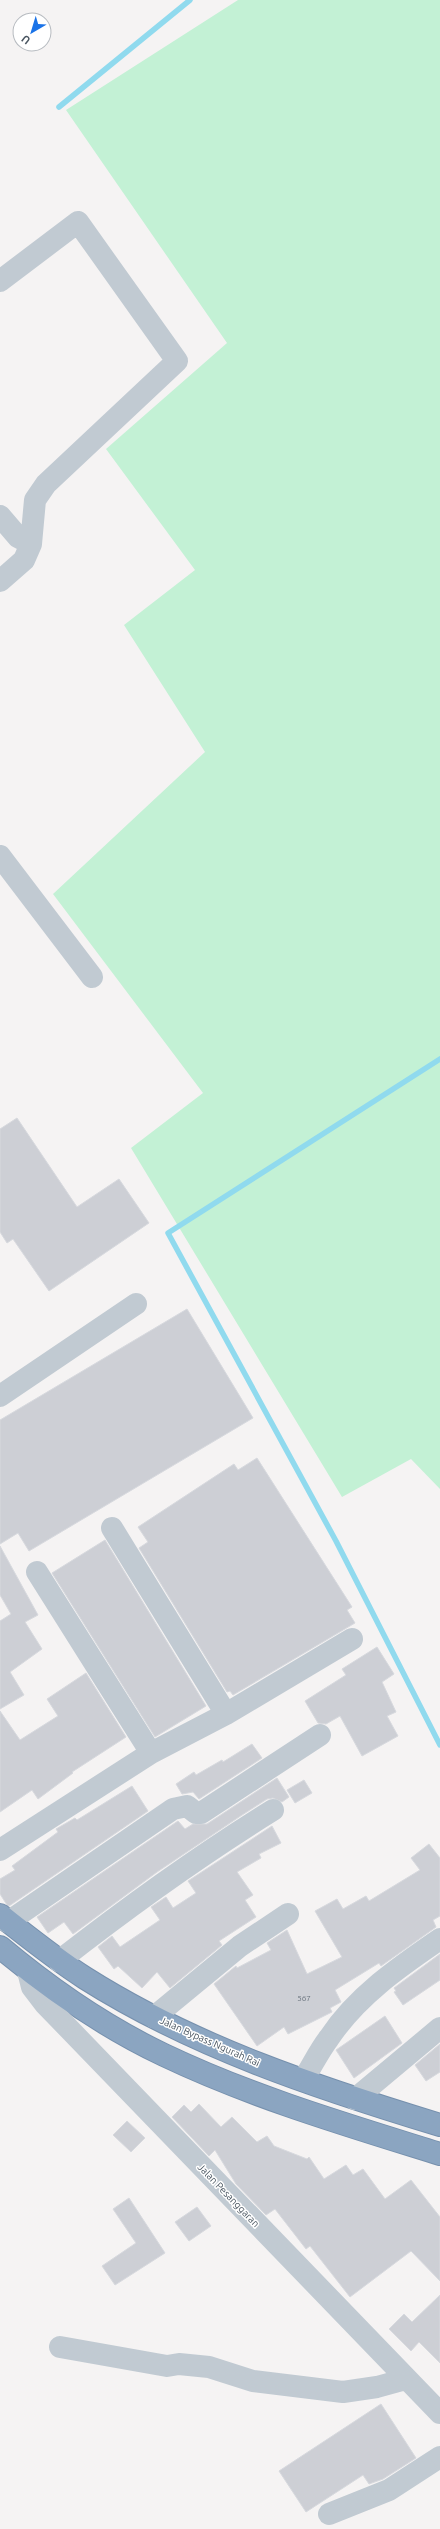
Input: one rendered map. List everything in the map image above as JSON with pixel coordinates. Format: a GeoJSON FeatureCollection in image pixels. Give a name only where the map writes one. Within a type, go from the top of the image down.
{"type":"FeatureCollection","features":[{"type":"Feature","properties":{"kind":"highway","name":"Jalan Bypass Ngurah Rai"},"geometry":{"type":"LineString","coordinates":[[4,1918],[59,1960],[154,2017],[215,2046],[355,2099],[440,2125]]}},
{"type":"Feature","properties":{"kind":"highway"},"geometry":{"type":"LineString","coordinates":[[0,1947],[28,1971],[96,2018],[164,2055],[257,2093],[440,2154]]}},
{"type":"Feature","properties":{"kind":"street"},"geometry":{"type":"LineString","coordinates":[[0,281],[78,222],[177,360],[46,484],[35,500],[31,544],[24,560],[0,581]]}},
{"type":"Feature","properties":{"kind":"street"},"geometry":{"type":"LineString","coordinates":[[0,516],[18,537],[31,544]]}},
{"type":"Feature","properties":{"kind":"street"},"geometry":{"type":"LineString","coordinates":[[0,856],[92,976]]}},
{"type":"Feature","properties":{"kind":"street"},"geometry":{"type":"LineString","coordinates":[[0,1396],[136,1304]]}},
{"type":"Feature","properties":{"kind":"street"},"geometry":{"type":"LineString","coordinates":[[112,1528],[226,1714]]}},
{"type":"Feature","properties":{"kind":"street"},"geometry":{"type":"LineString","coordinates":[[37,1572],[151,1753]]}},
{"type":"Feature","properties":{"kind":"street"},"geometry":{"type":"LineString","coordinates":[[0,1850],[151,1753],[226,1714],[352,1639]]}},
{"type":"Feature","properties":{"kind":"street"},"geometry":{"type":"LineString","coordinates":[[4,1918],[173,1809],[187,1806],[196,1813],[201,1813],[320,1735]]}},
{"type":"Feature","properties":{"kind":"street"},"geometry":{"type":"LineString","coordinates":[[59,1960],[113,1918],[190,1864],[273,1810]]}},
{"type":"Feature","properties":{"kind":"street"},"geometry":{"type":"LineString","coordinates":[[154,2017],[240,1946],[288,1914]]}},
{"type":"Feature","properties":{"kind":"street"},"geometry":{"type":"LineString","coordinates":[[303,2080],[329,2038],[367,1994],[395,1970],[440,1939]]}},
{"type":"Feature","properties":{"kind":"street","name":"Jalan Pesanggaran"},"geometry":{"type":"LineString","coordinates":[[28,1971],[32,1987],[45,2004],[440,2413]]}},
{"type":"Feature","properties":{"kind":"street"},"geometry":{"type":"LineString","coordinates":[[355,2099],[440,2028]]}},
{"type":"Feature","properties":{"kind":"street"},"geometry":{"type":"LineString","coordinates":[[60,2347],[167,2366],[179,2364],[209,2367],[253,2381],[343,2392],[377,2387],[406,2378]]}},
{"type":"Feature","properties":{"kind":"street"},"geometry":{"type":"LineString","coordinates":[[329,2514],[389,2490],[440,2457]]}},
{"type":"Feature","properties":{"kind":"green space"},"geometry":{"type":"Polygon","coordinates":[[[238,0],[440,0],[440,1489],[411,1459],[342,1497],[131,1148],[203,1093],[53,894],[205,752],[124,625],[195,570],[106,449],[227,343],[66,110],[238,0]]]}},
{"type":"Feature","properties":{"kind":"building"},"geometry":{"type":"Polygon","coordinates":[[[17,1118],[77,1207],[119,1179],[149,1223],[49,1291],[13,1239],[7,1243],[0,1232],[0,1129],[17,1118]]]}},
{"type":"Feature","properties":{"kind":"building"},"geometry":{"type":"Polygon","coordinates":[[[187,1309],[253,1418],[29,1551],[18,1533],[0,1544],[0,1420],[187,1309]]]}},
{"type":"Feature","properties":{"kind":"building"},"geometry":{"type":"Polygon","coordinates":[[[257,1458],[352,1607],[347,1610],[355,1623],[233,1695],[230,1691],[227,1692],[139,1548],[148,1542],[138,1527],[234,1464],[238,1470],[257,1458]]]}},
{"type":"Feature","properties":{"kind":"building"},"geometry":{"type":"Polygon","coordinates":[[[105,1540],[206,1706],[155,1737],[52,1573],[105,1540]]]}},
{"type":"Feature","properties":{"kind":"building"},"geometry":{"type":"Polygon","coordinates":[[[0,1546],[38,1615],[25,1622],[42,1649],[10,1672],[24,1695],[0,1709],[0,1621],[11,1614],[0,1595],[0,1546]]]}},
{"type":"Feature","properties":{"kind":"building"},"geometry":{"type":"Polygon","coordinates":[[[377,1647],[394,1674],[382,1682],[396,1712],[387,1716],[398,1736],[362,1756],[340,1716],[326,1724],[318,1723],[305,1701],[346,1675],[342,1669],[377,1647]]]}},
{"type":"Feature","properties":{"kind":"building"},"geometry":{"type":"Polygon","coordinates":[[[86,1673],[126,1737],[72,1772],[73,1773],[38,1799],[32,1790],[0,1812],[0,1711],[20,1740],[58,1716],[47,1699],[86,1673]]]}},
{"type":"Feature","properties":{"kind":"building"},"geometry":{"type":"Polygon","coordinates":[[[252,1744],[262,1758],[199,1799],[193,1792],[182,1794],[176,1784],[194,1772],[196,1775],[222,1760],[223,1762],[252,1744]]]}},
{"type":"Feature","properties":{"kind":"building"},"geometry":{"type":"Polygon","coordinates":[[[277,1778],[289,1797],[282,1802],[273,1798],[267,1799],[157,1872],[73,1934],[64,1922],[48,1933],[37,1917],[178,1821],[185,1829],[193,1824],[207,1824],[277,1778]]]}},
{"type":"Feature","properties":{"kind":"building"},"geometry":{"type":"Polygon","coordinates":[[[304,1780],[312,1793],[295,1803],[287,1790],[304,1780]]]}},
{"type":"Feature","properties":{"kind":"building"},"geometry":{"type":"Polygon","coordinates":[[[132,1786],[148,1811],[9,1906],[7,1905],[0,1894],[0,1879],[15,1870],[12,1866],[58,1832],[56,1829],[75,1818],[77,1820],[132,1786]]]}},
{"type":"Feature","properties":{"kind":"building"},"geometry":{"type":"Polygon","coordinates":[[[272,1826],[281,1843],[259,1854],[261,1858],[237,1872],[253,1895],[245,1900],[256,1917],[219,1941],[222,1945],[170,1988],[157,1972],[142,1988],[118,1966],[114,1969],[98,1947],[112,1936],[120,1947],[160,1920],[151,1907],[166,1897],[173,1908],[196,1893],[188,1881],[272,1826]]]}},
{"type":"Feature","properties":{"kind":"building"},"geometry":{"type":"Polygon","coordinates":[[[429,1844],[440,1858],[440,1916],[433,1920],[436,1927],[381,1966],[379,1963],[335,1990],[341,2002],[330,2008],[332,2012],[288,2034],[284,2027],[257,2046],[214,1984],[236,1966],[237,1968],[271,1950],[267,1943],[287,1930],[307,1974],[342,1957],[315,1911],[337,1899],[343,1909],[366,1896],[369,1901],[420,1870],[411,1858],[429,1844]]]}},
{"type":"Feature","properties":{"kind":"building"},"geometry":{"type":"Polygon","coordinates":[[[440,1954],[440,1980],[403,2005],[394,1992],[396,1991],[394,1988],[440,1954]]]}},
{"type":"Feature","properties":{"kind":"building"},"geometry":{"type":"Polygon","coordinates":[[[385,2016],[402,2043],[354,2078],[336,2050],[385,2016]]]}},
{"type":"Feature","properties":{"kind":"building"},"geometry":{"type":"Polygon","coordinates":[[[440,2044],[440,2072],[426,2081],[415,2065],[440,2044]]]}},
{"type":"Feature","properties":{"kind":"building"},"geometry":{"type":"Polygon","coordinates":[[[199,2104],[221,2127],[232,2117],[257,2142],[267,2136],[274,2146],[307,2159],[309,2157],[324,2179],[346,2165],[353,2175],[363,2169],[385,2199],[411,2180],[440,2217],[440,2281],[411,2251],[350,2297],[310,2246],[306,2249],[275,2209],[266,2215],[236,2184],[215,2150],[209,2156],[172,2117],[184,2105],[191,2112],[199,2104]]]}},
{"type":"Feature","properties":{"kind":"building"},"geometry":{"type":"Polygon","coordinates":[[[127,2121],[145,2138],[131,2152],[113,2135],[127,2121]]]}},
{"type":"Feature","properties":{"kind":"building"},"geometry":{"type":"Polygon","coordinates":[[[129,2198],[165,2253],[115,2285],[102,2266],[136,2243],[113,2209],[129,2198]]]}},
{"type":"Feature","properties":{"kind":"building"},"geometry":{"type":"Polygon","coordinates":[[[197,2207],[211,2226],[189,2241],[175,2222],[197,2207]]]}},
{"type":"Feature","properties":{"kind":"building"},"geometry":{"type":"Polygon","coordinates":[[[440,2295],[440,2363],[419,2342],[411,2351],[389,2329],[404,2314],[412,2322],[440,2295]]]}},
{"type":"Feature","properties":{"kind":"building"},"geometry":{"type":"Polygon","coordinates":[[[381,2404],[416,2458],[383,2479],[369,2484],[363,2475],[306,2512],[279,2471],[381,2404]]]}},
{"type":"Feature","properties":{"kind":"waterway"},"geometry":{"type":"LineString","coordinates":[[59,107],[190,0]]}},
{"type":"Feature","properties":{"kind":"waterway"},"geometry":{"type":"LineString","coordinates":[[440,1059],[168,1233],[336,1541],[440,1745]]}}]}
